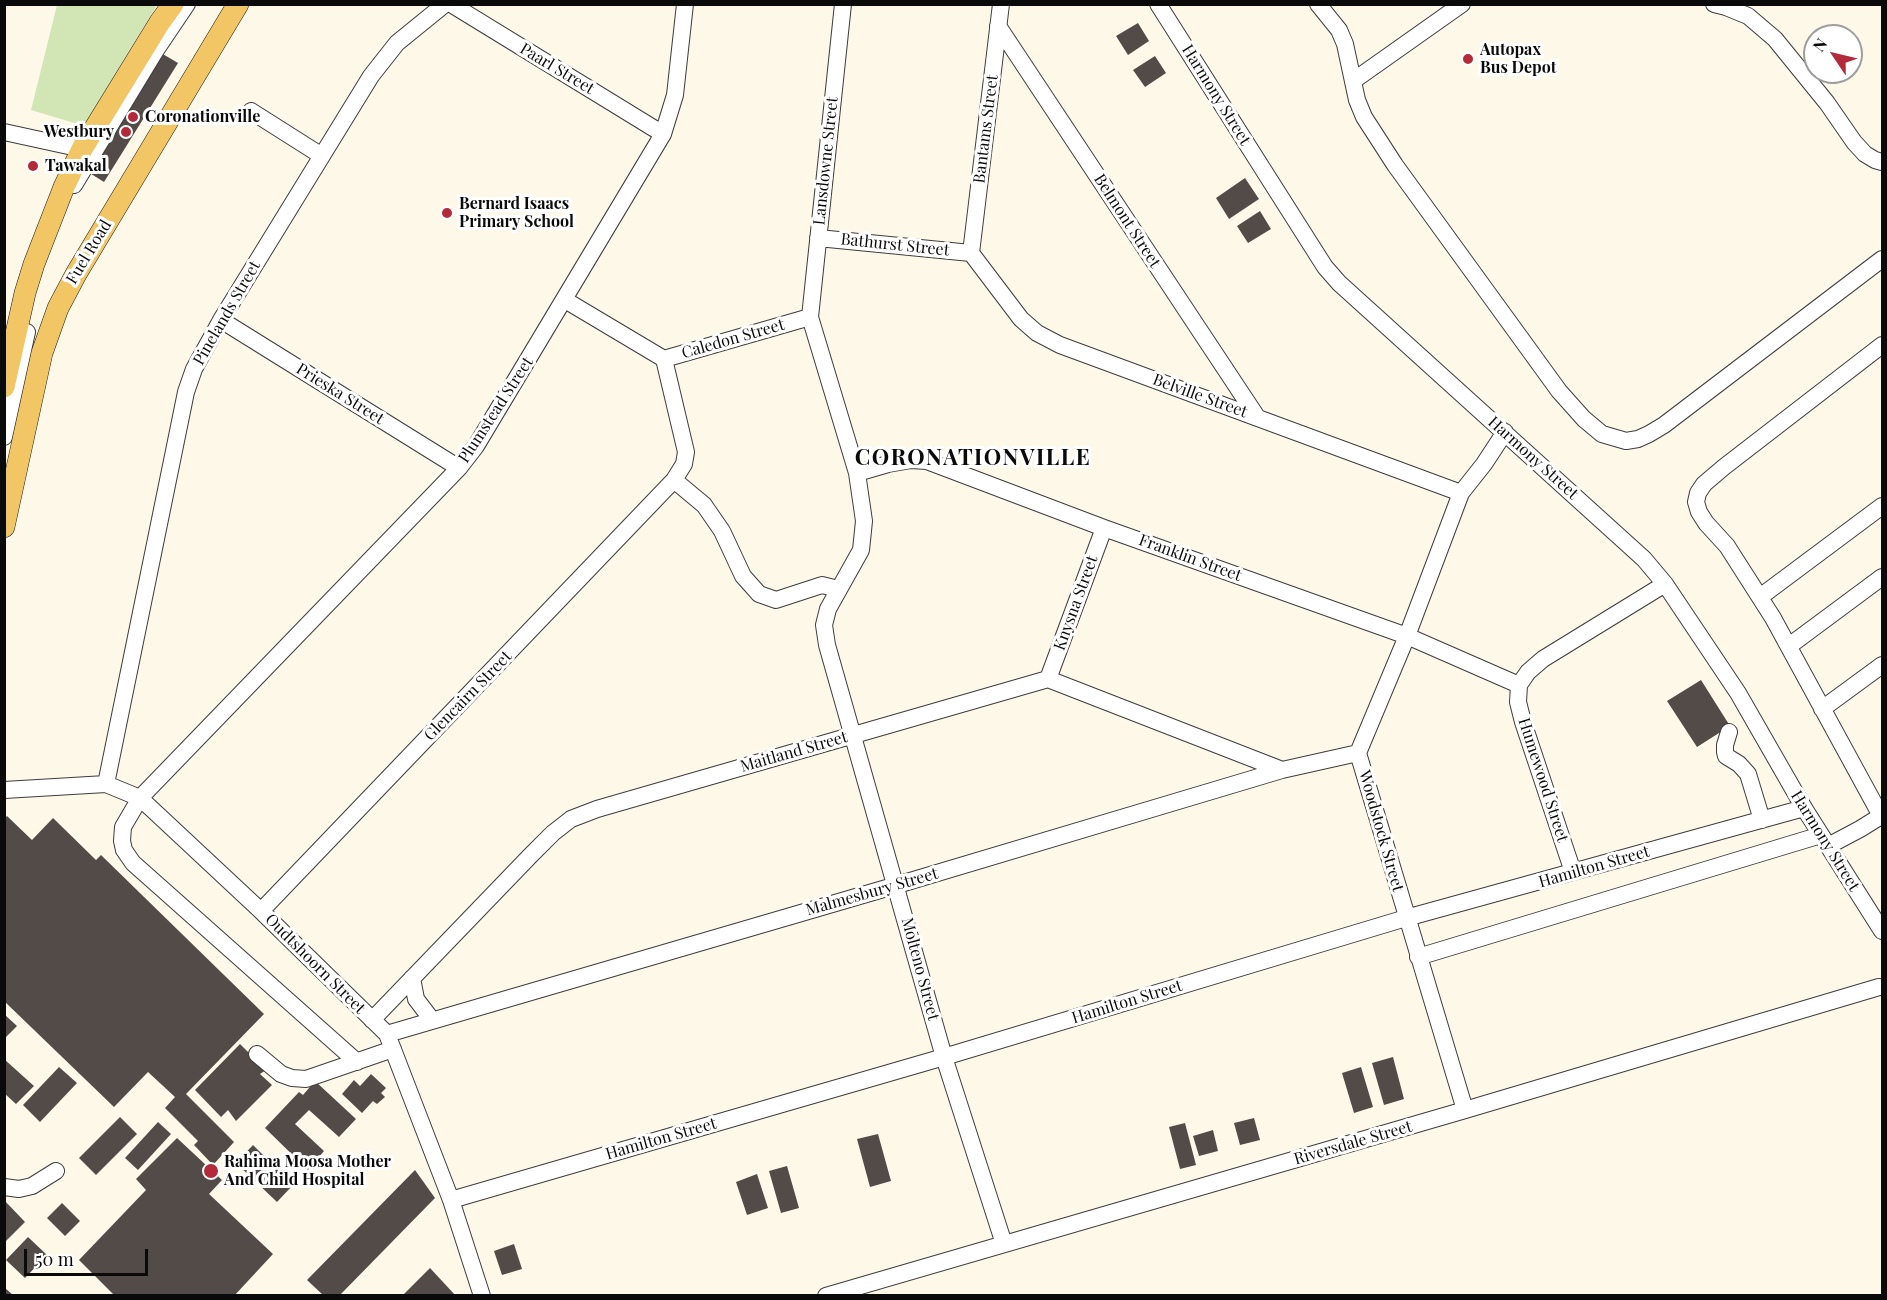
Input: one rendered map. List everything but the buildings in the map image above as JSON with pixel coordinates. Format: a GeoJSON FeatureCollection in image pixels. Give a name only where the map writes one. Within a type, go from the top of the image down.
{"type":"FeatureCollection","features":[{"type":"Feature","properties":{"kind":"main road"},"geometry":{"type":"LineString","coordinates":[[4,387],[34,264],[56,207],[82,149],[173,4]]}},
{"type":"Feature","properties":{"kind":"main road","name":"Fuel Road"},"geometry":{"type":"LineString","coordinates":[[4,527],[42,353],[51,324],[66,290],[238,4]]}},
{"type":"Feature","properties":{"kind":"street"},"geometry":{"type":"LineString","coordinates":[[4,437],[34,297],[60,218],[94,151],[187,4]]}},
{"type":"Feature","properties":{"kind":"street"},"geometry":{"type":"LineString","coordinates":[[4,490],[36,342],[55,293],[227,4]]}},
{"type":"Feature","properties":{"kind":"street","name":"Pinelands Street"},"geometry":{"type":"LineString","coordinates":[[106,784],[186,392],[194,369],[221,321],[384,57],[396,43],[445,4]]}},
{"type":"Feature","properties":{"kind":"street","name":"Paarl Street"},"geometry":{"type":"LineString","coordinates":[[452,4],[663,134]]}},
{"type":"Feature","properties":{"kind":"street","name":"Plumstead Street"},"geometry":{"type":"LineString","coordinates":[[357,1062],[133,863],[124,850],[123,827],[140,798],[459,468],[476,446],[663,134],[675,95],[685,4]]}},
{"type":"Feature","properties":{"kind":"street","name":"Lansdowne Street"},"geometry":{"type":"LineString","coordinates":[[810,317],[843,4]]}},
{"type":"Feature","properties":{"kind":"street","name":"Bantams Street"},"geometry":{"type":"LineString","coordinates":[[971,253],[1001,4]]}},
{"type":"Feature","properties":{"kind":"street","name":"Harmony Street"},"geometry":{"type":"LineString","coordinates":[[1158,4],[1325,267],[1353,297],[1644,559],[1665,584],[1738,693],[1804,808],[1882,931]]}},
{"type":"Feature","properties":{"kind":"street"},"geometry":{"type":"LineString","coordinates":[[1318,4],[1339,30],[1348,54],[1357,100],[1364,117],[1395,165],[1559,391],[1602,434],[1626,441],[1638,440],[1664,425],[1882,260]]}},
{"type":"Feature","properties":{"kind":"street"},"geometry":{"type":"LineString","coordinates":[[1353,81],[1462,4]]}},
{"type":"Feature","properties":{"kind":"street"},"geometry":{"type":"LineString","coordinates":[[1714,4],[1748,16],[1775,39],[1827,103],[1854,142],[1866,154],[1882,162]]}},
{"type":"Feature","properties":{"kind":"street","name":"Belmont Street"},"geometry":{"type":"LineString","coordinates":[[998,26],[1257,417]]}},
{"type":"Feature","properties":{"kind":"street"},"geometry":{"type":"LineString","coordinates":[[251,111],[322,156]]}},
{"type":"Feature","properties":{"kind":"street"},"geometry":{"type":"LineString","coordinates":[[4,132],[82,149]]}},
{"type":"Feature","properties":{"kind":"street","name":"Bathurst Street"},"geometry":{"type":"LineString","coordinates":[[818,238],[971,253]]}},
{"type":"Feature","properties":{"kind":"street","name":"Belville Street"},"geometry":{"type":"LineString","coordinates":[[971,253],[1021,319],[1037,333],[1060,345],[1461,493]]}},
{"type":"Feature","properties":{"kind":"street","name":"Caledon Street"},"geometry":{"type":"LineString","coordinates":[[565,300],[664,359],[810,317]]}},
{"type":"Feature","properties":{"kind":"street","name":"Molteno Street"},"geometry":{"type":"LineString","coordinates":[[810,317],[857,473],[864,520],[861,550],[828,609],[824,625],[827,645],[944,1057],[1004,1244]]}},
{"type":"Feature","properties":{"kind":"street","name":"Prieska Street"},"geometry":{"type":"LineString","coordinates":[[221,321],[459,468]]}},
{"type":"Feature","properties":{"kind":"street"},"geometry":{"type":"LineString","coordinates":[[1418,957],[1860,830],[1882,817],[1876,792],[1822,709],[1760,597],[1727,546],[1706,523],[1696,502],[1698,493],[1704,484],[1724,467],[1882,345]]}},
{"type":"Feature","properties":{"kind":"street"},"geometry":{"type":"LineString","coordinates":[[664,359],[686,452],[684,464],[674,480],[704,505],[722,531],[743,576],[759,594],[777,600],[822,585],[838,589]]}},
{"type":"Feature","properties":{"kind":"street","name":"Woodstock Street"},"geometry":{"type":"LineString","coordinates":[[1465,1110],[1358,753],[1407,636],[1461,493],[1505,432]]}},
{"type":"Feature","properties":{"kind":"street","name":"Franklin Street"},"geometry":{"type":"LineString","coordinates":[[857,473],[910,460],[927,461],[1104,528],[1407,636],[1519,685]]}},
{"type":"Feature","properties":{"kind":"street","name":"Glencairn Street"},"geometry":{"type":"LineString","coordinates":[[261,911],[674,480]]}},
{"type":"Feature","properties":{"kind":"street"},"geometry":{"type":"LineString","coordinates":[[1760,597],[1882,506]]}},
{"type":"Feature","properties":{"kind":"street","name":"Knysna Street"},"geometry":{"type":"LineString","coordinates":[[1048,679],[1104,528]]}},
{"type":"Feature","properties":{"kind":"street"},"geometry":{"type":"LineString","coordinates":[[1789,646],[1882,577]]}},
{"type":"Feature","properties":{"kind":"street"},"geometry":{"type":"LineString","coordinates":[[1519,685],[1528,672],[1543,659],[1665,584]]}},
{"type":"Feature","properties":{"kind":"street"},"geometry":{"type":"LineString","coordinates":[[1822,709],[1882,665]]}},
{"type":"Feature","properties":{"kind":"street"},"geometry":{"type":"LineString","coordinates":[[1048,679],[1282,770]]}},
{"type":"Feature","properties":{"kind":"street","name":"Maitland Street"},"geometry":{"type":"LineString","coordinates":[[372,1020],[530,856],[553,833],[572,819],[597,809],[1048,679]]}},
{"type":"Feature","properties":{"kind":"street","name":"Humewood Street"},"geometry":{"type":"LineString","coordinates":[[1519,685],[1518,702],[1573,872]]}},
{"type":"Feature","properties":{"kind":"street"},"geometry":{"type":"LineString","coordinates":[[1729,732],[1725,745],[1726,756],[1739,764],[1748,774],[1762,820]]}},
{"type":"Feature","properties":{"kind":"street","name":"Malmesbury Street"},"geometry":{"type":"LineString","coordinates":[[257,1054],[281,1074],[306,1079],[357,1062],[432,1020],[1282,770],[1358,753]]}},
{"type":"Feature","properties":{"kind":"street","name":"Oudtshoorn Street"},"geometry":{"type":"LineString","coordinates":[[4,790],[106,784],[140,798],[261,911],[372,1020],[390,1042],[451,1200],[482,1296]]}},
{"type":"Feature","properties":{"kind":"street","name":"Hamilton Street"},"geometry":{"type":"LineString","coordinates":[[451,1200],[944,1057],[1406,918],[1804,808]]}},
{"type":"Feature","properties":{"kind":"street"},"geometry":{"type":"LineString","coordinates":[[412,978],[416,999],[432,1020]]}},
{"type":"Feature","properties":{"kind":"street","name":"Riversdale Street"},"geometry":{"type":"LineString","coordinates":[[826,1296],[1879,987]]}},
{"type":"Feature","properties":{"kind":"street"},"geometry":{"type":"LineString","coordinates":[[4,1187],[19,1189],[32,1186],[56,1171]]}},
{"type":"Feature","properties":{"kind":"green space"},"geometry":{"type":"Polygon","coordinates":[[[57,5],[157,5],[84,126],[31,110],[57,5]]]}},
{"type":"Feature","properties":{"kind":"place","name":"Autopax Bus Depot"},"geometry":{"type":"Point","coordinates":[1468,59]}},
{"type":"Feature","properties":{"kind":"place","name":"Coronationville"},"geometry":{"type":"Point","coordinates":[133,117]}},
{"type":"Feature","properties":{"kind":"place","name":"Westbury"},"geometry":{"type":"Point","coordinates":[126,132]}},
{"type":"Feature","properties":{"kind":"place","name":"Tawakal"},"geometry":{"type":"Point","coordinates":[33,166]}},
{"type":"Feature","properties":{"kind":"place","name":"Bernard Isaacs Primary School"},"geometry":{"type":"Point","coordinates":[447,213]}},
{"type":"Feature","properties":{"kind":"place","name":"Rahima Moosa Mother And Child Hospital"},"geometry":{"type":"Point","coordinates":[211,1171]}},
{"type":"Feature","properties":{"kind":"district","name":"CORONATIONVILLE"},"geometry":{"type":"Point","coordinates":[973,458]}}]}
